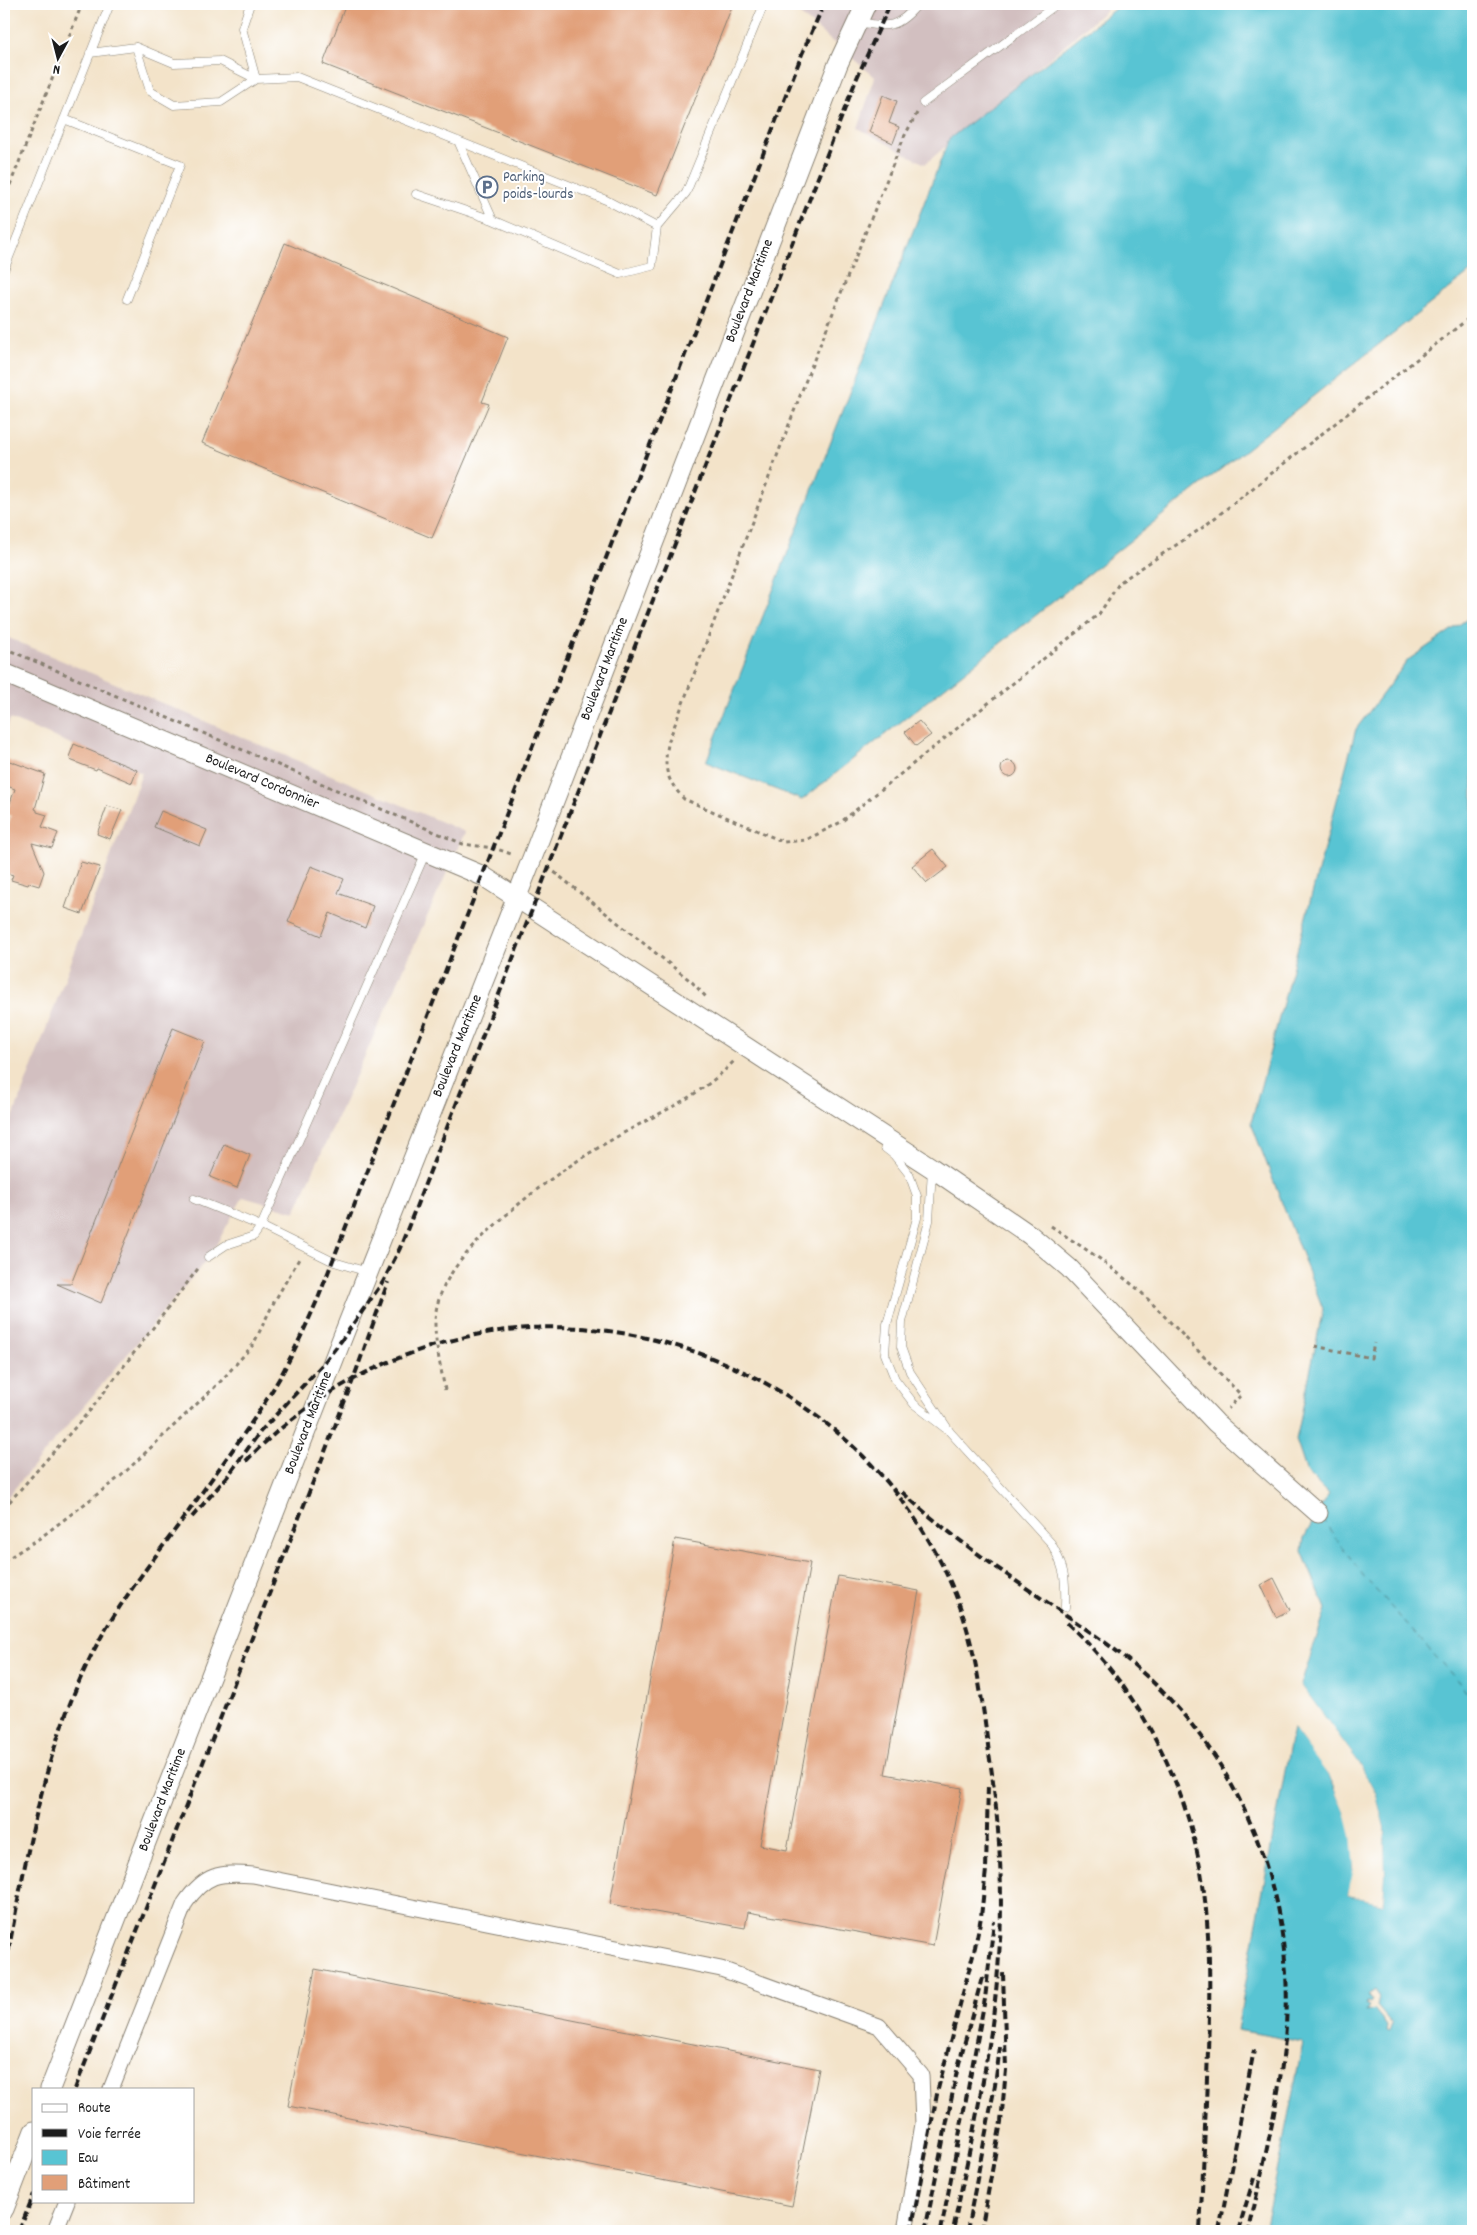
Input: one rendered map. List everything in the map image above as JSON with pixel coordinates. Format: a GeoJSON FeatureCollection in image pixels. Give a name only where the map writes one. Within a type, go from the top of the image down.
{"type":"FeatureCollection","features":[{"type":"Feature","properties":{"kind":"street","name":"Boulevard Maritime"},"geometry":{"type":"LineString","coordinates":[[50,2088],[368,1272],[517,898],[838,64],[866,4]]}},
{"type":"Feature","properties":{"kind":"street","name":"Boulevard Cordonnier"},"geometry":{"type":"LineString","coordinates":[[4,673],[483,876],[932,1168],[1030,1235],[1069,1268],[1216,1423],[1318,1513]]}},
{"type":"Feature","properties":{"kind":"street"},"geometry":{"type":"LineString","coordinates":[[111,2088],[185,1903],[196,1887],[213,1877],[230,1873],[253,1875],[721,1968],[879,2026],[921,2076],[923,2124],[905,2231]]}},
{"type":"Feature","properties":{"kind":"street"},"geometry":{"type":"LineString","coordinates":[[4,2208],[32,2137]]}},
{"type":"Feature","properties":{"kind":"street"},"geometry":{"type":"LineString","coordinates":[[55,2231],[67,2202]]}},
{"type":"Feature","properties":{"kind":"lane"},"geometry":{"type":"LineString","coordinates":[[4,270],[110,4]]}},
{"type":"Feature","properties":{"kind":"lane"},"geometry":{"type":"LineString","coordinates":[[250,4],[242,28],[256,79]]}},
{"type":"Feature","properties":{"kind":"lane"},"geometry":{"type":"LineString","coordinates":[[416,194],[493,220],[620,274],[652,266],[657,227],[686,193],[764,4]]}},
{"type":"Feature","properties":{"kind":"lane"},"geometry":{"type":"LineString","coordinates":[[857,22],[879,26],[893,26],[908,16],[918,4]]}},
{"type":"Feature","properties":{"kind":"lane"},"geometry":{"type":"LineString","coordinates":[[923,103],[1057,4]]}},
{"type":"Feature","properties":{"kind":"lane"},"geometry":{"type":"LineString","coordinates":[[90,53],[136,47],[174,63],[220,61],[256,79],[297,77],[606,200],[657,227]]}},
{"type":"Feature","properties":{"kind":"lane"},"geometry":{"type":"LineString","coordinates":[[136,47],[150,91],[174,105],[221,102],[256,79]]}},
{"type":"Feature","properties":{"kind":"lane"},"geometry":{"type":"LineString","coordinates":[[64,119],[180,165],[126,299]]}},
{"type":"Feature","properties":{"kind":"lane"},"geometry":{"type":"LineString","coordinates":[[458,141],[493,220]]}},
{"type":"Feature","properties":{"kind":"lane"},"geometry":{"type":"LineString","coordinates":[[208,1256],[226,1245],[254,1236],[261,1226],[426,852]]}},
{"type":"Feature","properties":{"kind":"lane"},"geometry":{"type":"LineString","coordinates":[[843,1110],[864,1132],[894,1155],[909,1174],[916,1196],[917,1218],[887,1324],[885,1354],[895,1379],[914,1404],[950,1432]]}},
{"type":"Feature","properties":{"kind":"lane"},"geometry":{"type":"LineString","coordinates":[[932,1168],[929,1221],[902,1322],[901,1347],[910,1372],[950,1432],[1051,1543],[1062,1563],[1066,1582],[1065,1608]]}},
{"type":"Feature","properties":{"kind":"lane"},"geometry":{"type":"LineString","coordinates":[[194,1199],[261,1226],[334,1262],[368,1272]]}},
{"type":"Feature","properties":{"kind":"path"},"geometry":{"type":"LineString","coordinates":[[4,200],[82,4]]}},
{"type":"Feature","properties":{"kind":"path"},"geometry":{"type":"LineString","coordinates":[[923,103],[904,137],[809,372],[669,740],[665,760],[668,777],[674,788],[684,799],[784,842],[806,840],[841,822],[1099,614],[1120,582],[1202,528],[1473,315]]}},
{"type":"Feature","properties":{"kind":"path"},"geometry":{"type":"LineString","coordinates":[[4,648],[463,844],[494,848],[531,861]]}},
{"type":"Feature","properties":{"kind":"path"},"geometry":{"type":"LineString","coordinates":[[445,1390],[438,1344],[436,1314],[444,1286],[462,1258],[514,1207],[564,1169],[635,1126],[702,1090],[721,1075],[747,1048]]}},
{"type":"Feature","properties":{"kind":"path"},"geometry":{"type":"LineString","coordinates":[[4,1561],[40,1538],[122,1476],[240,1361],[253,1345],[274,1302],[305,1247]]}},
{"type":"Feature","properties":{"kind":"path"},"geometry":{"type":"LineString","coordinates":[[4,1508],[92,1408],[208,1256]]}},
{"type":"Feature","properties":{"kind":"path"},"geometry":{"type":"LineString","coordinates":[[1315,1346],[1371,1358],[1374,1343]]}},
{"type":"Feature","properties":{"kind":"shaded area"},"geometry":{"type":"Polygon","coordinates":[[[809,4],[1113,4],[925,164],[858,128],[875,77],[799,14],[809,4]]]}},
{"type":"Feature","properties":{"kind":"shaded area"},"geometry":{"type":"Polygon","coordinates":[[[4,636],[465,832],[295,1212],[243,1197],[210,1256],[4,1501],[4,1141],[142,773],[10,719],[4,736],[4,636]]]}},
{"type":"Feature","properties":{"kind":"water"},"geometry":{"type":"Polygon","coordinates":[[[1121,4],[1473,4],[1473,270],[802,800],[706,762],[949,139],[1121,4]]]}},
{"type":"Feature","properties":{"kind":"water"},"geometry":{"type":"Polygon","coordinates":[[[1473,615],[1473,2231],[1265,2231],[1303,2042],[1237,2030],[1293,1728],[1329,1777],[1339,1796],[1349,1824],[1354,1853],[1354,1868],[1348,1895],[1383,1903],[1385,1876],[1384,1827],[1376,1795],[1359,1763],[1301,1685],[1326,1609],[1302,1551],[1304,1538],[1328,1494],[1307,1473],[1296,1440],[1323,1309],[1251,1123],[1356,729],[1408,660],[1473,615]],[[1375,1990],[1368,1995],[1372,1999],[1370,2002],[1367,2002],[1366,2005],[1369,2006],[1366,2011],[1374,2009],[1387,2025],[1386,2031],[1389,2032],[1392,2024],[1377,2006],[1379,1996],[1375,1990]]]}},
{"type":"Feature","properties":{"kind":"pier"},"geometry":{"type":"Polygon","coordinates":[[[1301,1685],[1359,1763],[1376,1795],[1384,1827],[1385,1876],[1383,1903],[1348,1895],[1354,1867],[1351,1836],[1345,1812],[1333,1782],[1293,1726],[1335,1781],[1348,1811],[1354,1835],[1357,1866],[1354,1888],[1351,1893],[1381,1900],[1383,1875],[1381,1827],[1374,1796],[1357,1764],[1300,1688],[1301,1685]]]}},
{"type":"Feature","properties":{"kind":"building"},"geometry":{"type":"Polygon","coordinates":[[[346,4],[733,4],[657,195],[323,64],[346,4]]]}},
{"type":"Feature","properties":{"kind":"building"},"geometry":{"type":"Polygon","coordinates":[[[883,95],[897,101],[889,123],[899,127],[893,143],[869,132],[883,95]]]}},
{"type":"Feature","properties":{"kind":"building"},"geometry":{"type":"Polygon","coordinates":[[[285,243],[508,337],[482,402],[489,404],[432,538],[202,443],[285,243]]]}},
{"type":"Feature","properties":{"kind":"building"},"geometry":{"type":"Polygon","coordinates":[[[919,721],[931,735],[916,746],[905,732],[919,721]]]}},
{"type":"Feature","properties":{"kind":"building"},"geometry":{"type":"Polygon","coordinates":[[[74,744],[137,770],[132,783],[97,768],[96,770],[70,760],[71,758],[69,757],[74,744]]]}},
{"type":"Feature","properties":{"kind":"building"},"geometry":{"type":"Polygon","coordinates":[[[4,759],[45,774],[35,809],[37,812],[47,815],[42,827],[58,833],[52,848],[32,843],[44,872],[39,886],[11,880],[13,875],[4,872],[4,838],[11,816],[6,814],[15,789],[4,785],[4,759]]]}},
{"type":"Feature","properties":{"kind":"building"},"geometry":{"type":"Polygon","coordinates":[[[1006,761],[1012,761],[1017,766],[1015,775],[1006,777],[1001,772],[1001,766],[1006,761]]]}},
{"type":"Feature","properties":{"kind":"building"},"geometry":{"type":"Polygon","coordinates":[[[107,806],[122,810],[110,839],[97,834],[107,806]]]}},
{"type":"Feature","properties":{"kind":"building"},"geometry":{"type":"Polygon","coordinates":[[[161,811],[207,830],[200,846],[154,827],[161,811]]]}},
{"type":"Feature","properties":{"kind":"building"},"geometry":{"type":"Polygon","coordinates":[[[933,849],[948,867],[927,883],[912,866],[933,849]]]}},
{"type":"Feature","properties":{"kind":"building"},"geometry":{"type":"Polygon","coordinates":[[[81,862],[100,867],[82,914],[65,908],[81,862]]]}},
{"type":"Feature","properties":{"kind":"building"},"geometry":{"type":"Polygon","coordinates":[[[311,866],[344,879],[338,893],[373,906],[365,928],[330,913],[321,936],[288,922],[311,866]]]}},
{"type":"Feature","properties":{"kind":"building"},"geometry":{"type":"Polygon","coordinates":[[[173,1028],[205,1041],[101,1303],[57,1284],[71,1284],[173,1028]]]}},
{"type":"Feature","properties":{"kind":"building"},"geometry":{"type":"Polygon","coordinates":[[[224,1144],[250,1155],[237,1188],[210,1177],[224,1144]]]}},
{"type":"Feature","properties":{"kind":"building"},"geometry":{"type":"Polygon","coordinates":[[[675,1539],[810,1563],[760,1845],[787,1850],[838,1576],[919,1591],[885,1774],[962,1788],[933,1946],[748,1912],[745,1928],[610,1904],[675,1539]]]}},
{"type":"Feature","properties":{"kind":"building"},"geometry":{"type":"Polygon","coordinates":[[[1274,1578],[1290,1610],[1276,1617],[1261,1585],[1274,1578]]]}},
{"type":"Feature","properties":{"kind":"building"},"geometry":{"type":"Polygon","coordinates":[[[315,1969],[819,2069],[792,2206],[288,2106],[315,1969]]]}},
{"type":"Feature","properties":{"kind":"ferry route"},"geometry":{"type":"LineString","coordinates":[[1322,1519],[1365,1578],[1473,1698]]}},
{"type":"Feature","properties":{"kind":"railway"},"geometry":{"type":"LineString","coordinates":[[4,1974],[37,1810],[48,1769],[75,1690],[93,1652],[115,1614],[237,1444],[269,1396],[290,1359],[310,1317],[802,54],[824,4]]}},
{"type":"Feature","properties":{"kind":"railway"},"geometry":{"type":"LineString","coordinates":[[192,1517],[227,1477],[260,1432],[323,1364],[341,1341],[383,1282],[400,1248],[856,80],[890,4]]}},
{"type":"Feature","properties":{"kind":"railway"},"geometry":{"type":"LineString","coordinates":[[75,2088],[353,1380],[388,1282]]}},
{"type":"Feature","properties":{"kind":"railway"},"geometry":{"type":"LineString","coordinates":[[246,1461],[282,1428],[321,1399],[363,1374],[408,1354],[455,1340],[503,1330],[552,1327],[601,1330],[658,1341],[713,1358],[765,1383],[813,1413],[857,1450],[895,1492],[928,1539],[954,1591],[972,1650],[993,1778],[1001,1880],[996,1991],[987,2060],[953,2231]]}},
{"type":"Feature","properties":{"kind":"railway"},"geometry":{"type":"LineString","coordinates":[[902,1492],[941,1526],[983,1558],[1124,1657],[1164,1693],[1199,1734],[1228,1779],[1252,1827],[1270,1878],[1281,1931],[1286,1985],[1285,2039],[1279,2087],[1249,2231]]}},
{"type":"Feature","properties":{"kind":"railway"},"geometry":{"type":"LineString","coordinates":[[1067,1623],[1092,1648],[1136,1705],[1170,1769],[1194,1837],[1207,1916],[1209,1961],[1208,2050],[1200,2231]]}},
{"type":"Feature","properties":{"kind":"railway"},"geometry":{"type":"LineString","coordinates":[[911,2231],[938,2089],[981,1917],[986,1870],[988,1785]]}},
{"type":"Feature","properties":{"kind":"railway"},"geometry":{"type":"LineString","coordinates":[[941,2231],[985,1999],[994,1921]]}},
{"type":"Feature","properties":{"kind":"railway"},"geometry":{"type":"LineString","coordinates":[[981,2231],[1001,2122],[1006,2070],[1003,1973]]}},
{"type":"Feature","properties":{"kind":"railway"},"geometry":{"type":"LineString","coordinates":[[925,2231],[957,2071],[983,1974]]}},
{"type":"Feature","properties":{"kind":"railway"},"geometry":{"type":"LineString","coordinates":[[967,2231],[995,2085],[1000,2047]]}},
{"type":"Feature","properties":{"kind":"railway"},"geometry":{"type":"LineString","coordinates":[[1219,2231],[1254,2050]]}},
{"type":"Feature","properties":{"kind":"railway"},"geometry":{"type":"LineString","coordinates":[[1238,2231],[1254,2178]]}},
{"type":"Feature","properties":{"kind":"railway"},"geometry":{"type":"LineString","coordinates":[[19,2231],[32,2199]]}},
{"type":"Feature","properties":{"kind":"place","name":"Parking poids-lourds"},"geometry":{"type":"Point","coordinates":[487,187]}}]}
